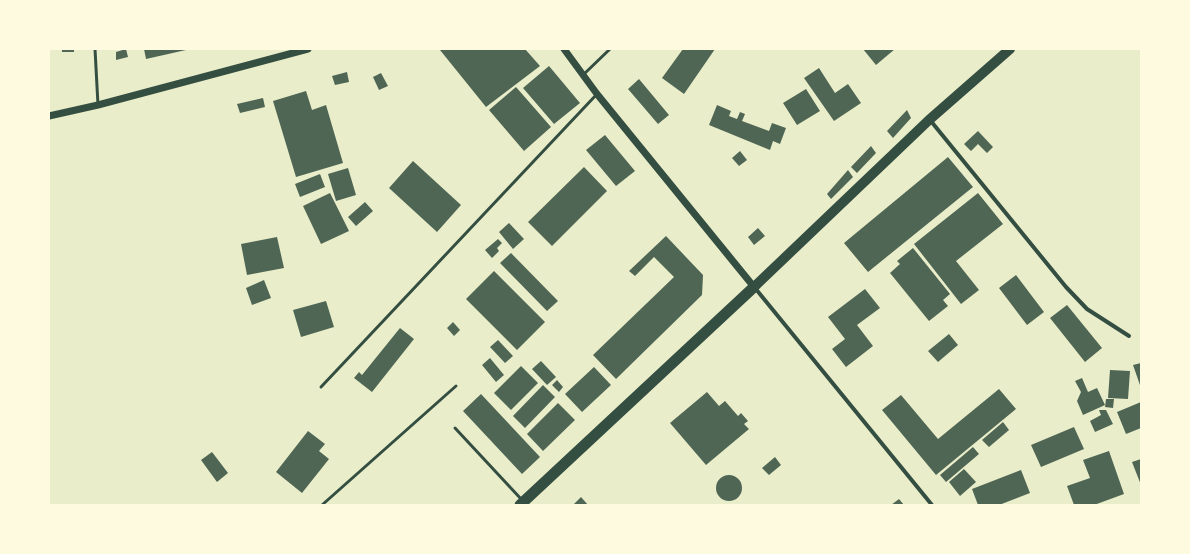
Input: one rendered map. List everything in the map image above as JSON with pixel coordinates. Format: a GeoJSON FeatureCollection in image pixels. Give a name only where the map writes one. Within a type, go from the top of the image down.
{"type":"FeatureCollection","features":[{"type":"Feature","properties":{"kind":"highway"},"geometry":{"type":"LineString","coordinates":[[522,503],[754,287]]}},
{"type":"Feature","properties":{"kind":"main road"},"geometry":{"type":"LineString","coordinates":[[754,287],[929,120],[1010,49]]}},
{"type":"Feature","properties":{"kind":"street"},"geometry":{"type":"LineString","coordinates":[[49,116],[98,105],[308,49]]}},
{"type":"Feature","properties":{"kind":"street"},"geometry":{"type":"LineString","coordinates":[[564,49],[597,94],[932,505]]}},
{"type":"Feature","properties":{"kind":"street"},"geometry":{"type":"LineString","coordinates":[[929,120],[1066,287],[1087,308],[1129,336]]}},
{"type":"Feature","properties":{"kind":"lane"},"geometry":{"type":"LineString","coordinates":[[95,49],[98,105]]}},
{"type":"Feature","properties":{"kind":"lane"},"geometry":{"type":"LineString","coordinates":[[583,75],[610,49]]}},
{"type":"Feature","properties":{"kind":"lane"},"geometry":{"type":"LineString","coordinates":[[321,387],[597,94]]}},
{"type":"Feature","properties":{"kind":"lane"},"geometry":{"type":"LineString","coordinates":[[322,505],[456,386]]}},
{"type":"Feature","properties":{"kind":"lane"},"geometry":{"type":"LineString","coordinates":[[455,428],[522,503]]}},
{"type":"Feature","properties":{"kind":"building"},"geometry":{"type":"Polygon","coordinates":[[[62,49],[74,49],[74,52],[62,52],[62,49]]]}},
{"type":"Feature","properties":{"kind":"building"},"geometry":{"type":"Polygon","coordinates":[[[126,49],[128,57],[116,60],[116,52],[126,49]]]}},
{"type":"Feature","properties":{"kind":"building"},"geometry":{"type":"Polygon","coordinates":[[[144,49],[186,49],[186,50],[146,59],[144,49]]]}},
{"type":"Feature","properties":{"kind":"building"},"geometry":{"type":"Polygon","coordinates":[[[525,49],[540,66],[486,107],[440,50],[525,49]]]}},
{"type":"Feature","properties":{"kind":"building"},"geometry":{"type":"Polygon","coordinates":[[[683,49],[715,49],[684,94],[662,78],[683,49]]]}},
{"type":"Feature","properties":{"kind":"building"},"geometry":{"type":"Polygon","coordinates":[[[863,49],[895,49],[876,65],[863,49]]]}},
{"type":"Feature","properties":{"kind":"building"},"geometry":{"type":"Polygon","coordinates":[[[549,66],[580,103],[554,124],[523,88],[549,66]]]}},
{"type":"Feature","properties":{"kind":"building"},"geometry":{"type":"Polygon","coordinates":[[[819,68],[835,93],[848,84],[861,103],[834,121],[804,78],[819,68]]]}},
{"type":"Feature","properties":{"kind":"building"},"geometry":{"type":"Polygon","coordinates":[[[347,72],[349,82],[335,85],[332,76],[347,72]]]}},
{"type":"Feature","properties":{"kind":"building"},"geometry":{"type":"Polygon","coordinates":[[[381,73],[388,86],[379,90],[373,77],[381,73]]]}},
{"type":"Feature","properties":{"kind":"building"},"geometry":{"type":"Polygon","coordinates":[[[639,79],[669,115],[658,124],[628,89],[639,79]]]}},
{"type":"Feature","properties":{"kind":"building"},"geometry":{"type":"Polygon","coordinates":[[[516,87],[551,127],[524,151],[489,110],[516,87]]]}},
{"type":"Feature","properties":{"kind":"building"},"geometry":{"type":"Polygon","coordinates":[[[806,89],[820,111],[797,125],[783,103],[806,89]]]}},
{"type":"Feature","properties":{"kind":"building"},"geometry":{"type":"Polygon","coordinates":[[[306,91],[312,110],[326,105],[343,163],[296,177],[273,101],[306,91]]]}},
{"type":"Feature","properties":{"kind":"building"},"geometry":{"type":"Polygon","coordinates":[[[263,98],[265,107],[240,113],[237,104],[263,98]]]}},
{"type":"Feature","properties":{"kind":"building"},"geometry":{"type":"Polygon","coordinates":[[[717,105],[731,111],[729,116],[737,119],[740,112],[745,114],[742,121],[769,131],[772,123],[786,128],[780,144],[773,141],[770,150],[709,125],[717,105]]]}},
{"type":"Feature","properties":{"kind":"building"},"geometry":{"type":"Polygon","coordinates":[[[907,110],[911,118],[893,138],[887,131],[907,110]]]}},
{"type":"Feature","properties":{"kind":"building"},"geometry":{"type":"Polygon","coordinates":[[[978,131],[993,147],[987,153],[978,144],[971,151],[964,144],[978,131]]]}},
{"type":"Feature","properties":{"kind":"building"},"geometry":{"type":"Polygon","coordinates":[[[605,135],[635,171],[616,186],[586,150],[605,135]]]}},
{"type":"Feature","properties":{"kind":"building"},"geometry":{"type":"Polygon","coordinates":[[[871,146],[876,153],[857,173],[851,167],[871,146]]]}},
{"type":"Feature","properties":{"kind":"building"},"geometry":{"type":"Polygon","coordinates":[[[740,151],[747,160],[739,166],[732,158],[740,151]]]}},
{"type":"Feature","properties":{"kind":"building"},"geometry":{"type":"Polygon","coordinates":[[[948,157],[973,187],[868,272],[844,243],[948,157]]]}},
{"type":"Feature","properties":{"kind":"building"},"geometry":{"type":"Polygon","coordinates":[[[413,161],[461,205],[437,232],[389,188],[413,161]]]}},
{"type":"Feature","properties":{"kind":"building"},"geometry":{"type":"Polygon","coordinates":[[[584,167],[607,191],[552,246],[528,222],[584,167]]]}},
{"type":"Feature","properties":{"kind":"building"},"geometry":{"type":"Polygon","coordinates":[[[348,168],[356,195],[336,201],[328,174],[348,168]]]}},
{"type":"Feature","properties":{"kind":"building"},"geometry":{"type":"Polygon","coordinates":[[[848,170],[853,177],[831,199],[827,194],[848,170]]]}},
{"type":"Feature","properties":{"kind":"building"},"geometry":{"type":"Polygon","coordinates":[[[320,174],[325,187],[300,197],[295,184],[320,174]]]}},
{"type":"Feature","properties":{"kind":"building"},"geometry":{"type":"Polygon","coordinates":[[[330,193],[349,231],[321,244],[303,206],[330,193]]]}},
{"type":"Feature","properties":{"kind":"building"},"geometry":{"type":"Polygon","coordinates":[[[978,193],[1003,224],[956,261],[979,290],[961,304],[914,244],[978,193]]]}},
{"type":"Feature","properties":{"kind":"building"},"geometry":{"type":"Polygon","coordinates":[[[365,202],[373,211],[356,226],[348,217],[365,202]]]}},
{"type":"Feature","properties":{"kind":"building"},"geometry":{"type":"Polygon","coordinates":[[[509,223],[524,239],[513,249],[499,232],[509,223]]]}},
{"type":"Feature","properties":{"kind":"building"},"geometry":{"type":"Polygon","coordinates":[[[758,228],[765,236],[754,245],[748,237],[758,228]]]}},
{"type":"Feature","properties":{"kind":"building"},"geometry":{"type":"Polygon","coordinates":[[[666,236],[703,275],[702,295],[616,379],[593,355],[674,277],[654,257],[635,276],[629,271],[666,236]]]}},
{"type":"Feature","properties":{"kind":"building"},"geometry":{"type":"Polygon","coordinates":[[[277,237],[284,268],[247,275],[241,244],[277,237]]]}},
{"type":"Feature","properties":{"kind":"building"},"geometry":{"type":"Polygon","coordinates":[[[498,239],[502,243],[497,248],[499,251],[492,258],[485,250],[498,239]]]}},
{"type":"Feature","properties":{"kind":"building"},"geometry":{"type":"Polygon","coordinates":[[[913,248],[950,294],[943,300],[948,306],[929,321],[890,273],[900,264],[897,261],[913,248]]]}},
{"type":"Feature","properties":{"kind":"building"},"geometry":{"type":"Polygon","coordinates":[[[511,253],[558,301],[547,311],[500,263],[511,253]]]}},
{"type":"Feature","properties":{"kind":"building"},"geometry":{"type":"Polygon","coordinates":[[[494,271],[545,322],[517,350],[466,299],[494,271]]]}},
{"type":"Feature","properties":{"kind":"building"},"geometry":{"type":"Polygon","coordinates":[[[1016,275],[1044,312],[1027,325],[999,288],[1016,275]]]}},
{"type":"Feature","properties":{"kind":"building"},"geometry":{"type":"Polygon","coordinates":[[[264,280],[271,298],[252,305],[246,288],[264,280]]]}},
{"type":"Feature","properties":{"kind":"building"},"geometry":{"type":"Polygon","coordinates":[[[865,289],[880,308],[857,325],[873,346],[846,367],[832,349],[845,339],[828,317],[865,289]]]}},
{"type":"Feature","properties":{"kind":"building"},"geometry":{"type":"Polygon","coordinates":[[[326,301],[334,327],[301,337],[293,310],[326,301]]]}},
{"type":"Feature","properties":{"kind":"building"},"geometry":{"type":"Polygon","coordinates":[[[1067,305],[1102,348],[1085,362],[1050,318],[1067,305]]]}},
{"type":"Feature","properties":{"kind":"building"},"geometry":{"type":"Polygon","coordinates":[[[453,322],[460,330],[454,336],[447,328],[453,322]]]}},
{"type":"Feature","properties":{"kind":"building"},"geometry":{"type":"Polygon","coordinates":[[[400,328],[414,339],[372,392],[354,378],[359,372],[362,375],[400,328]]]}},
{"type":"Feature","properties":{"kind":"building"},"geometry":{"type":"Polygon","coordinates":[[[949,334],[958,345],[938,362],[928,351],[949,334]]]}},
{"type":"Feature","properties":{"kind":"building"},"geometry":{"type":"Polygon","coordinates":[[[498,340],[513,356],[505,363],[490,347],[498,340]]]}},
{"type":"Feature","properties":{"kind":"building"},"geometry":{"type":"Polygon","coordinates":[[[490,358],[504,375],[496,382],[482,365],[490,358]]]}},
{"type":"Feature","properties":{"kind":"building"},"geometry":{"type":"Polygon","coordinates":[[[541,361],[556,377],[547,385],[532,369],[541,361]]]}},
{"type":"Feature","properties":{"kind":"building"},"geometry":{"type":"Polygon","coordinates":[[[1141,363],[1141,388],[1133,365],[1141,363]]]}},
{"type":"Feature","properties":{"kind":"building"},"geometry":{"type":"Polygon","coordinates":[[[521,366],[538,383],[511,410],[494,393],[521,366]]]}},
{"type":"Feature","properties":{"kind":"building"},"geometry":{"type":"Polygon","coordinates":[[[594,367],[611,385],[582,412],[565,394],[594,367]]]}},
{"type":"Feature","properties":{"kind":"building"},"geometry":{"type":"Polygon","coordinates":[[[1110,370],[1130,371],[1128,399],[1108,398],[1110,370]]]}},
{"type":"Feature","properties":{"kind":"building"},"geometry":{"type":"Polygon","coordinates":[[[1082,378],[1088,392],[1097,388],[1105,405],[1083,415],[1077,401],[1081,392],[1075,381],[1082,378]]]}},
{"type":"Feature","properties":{"kind":"building"},"geometry":{"type":"Polygon","coordinates":[[[557,380],[563,387],[559,392],[552,385],[557,380]]]}},
{"type":"Feature","properties":{"kind":"building"},"geometry":{"type":"Polygon","coordinates":[[[543,385],[555,397],[525,428],[513,416],[543,385]]]}},
{"type":"Feature","properties":{"kind":"building"},"geometry":{"type":"Polygon","coordinates":[[[999,389],[1016,409],[936,475],[882,410],[901,395],[938,439],[999,389]]]}},
{"type":"Feature","properties":{"kind":"building"},"geometry":{"type":"Polygon","coordinates":[[[707,392],[719,406],[725,401],[738,416],[741,413],[748,421],[744,424],[749,429],[706,465],[670,423],[707,392]]]}},
{"type":"Feature","properties":{"kind":"building"},"geometry":{"type":"Polygon","coordinates":[[[481,394],[540,457],[522,474],[463,411],[481,394]]]}},
{"type":"Feature","properties":{"kind":"building"},"geometry":{"type":"Polygon","coordinates":[[[1106,399],[1114,399],[1113,408],[1105,407],[1106,399]]]}},
{"type":"Feature","properties":{"kind":"building"},"geometry":{"type":"Polygon","coordinates":[[[1141,402],[1141,428],[1126,434],[1117,412],[1141,402]]]}},
{"type":"Feature","properties":{"kind":"building"},"geometry":{"type":"Polygon","coordinates":[[[558,403],[575,420],[543,451],[527,434],[558,403]]]}},
{"type":"Feature","properties":{"kind":"building"},"geometry":{"type":"Polygon","coordinates":[[[1099,410],[1106,410],[1113,424],[1095,432],[1090,421],[1101,415],[1099,410]]]}},
{"type":"Feature","properties":{"kind":"building"},"geometry":{"type":"Polygon","coordinates":[[[1003,422],[1009,430],[989,447],[982,440],[1003,422]]]}},
{"type":"Feature","properties":{"kind":"building"},"geometry":{"type":"Polygon","coordinates":[[[1074,427],[1084,449],[1041,467],[1031,445],[1074,427]]]}},
{"type":"Feature","properties":{"kind":"building"},"geometry":{"type":"Polygon","coordinates":[[[308,431],[325,444],[319,451],[329,459],[302,493],[276,472],[308,431]]]}},
{"type":"Feature","properties":{"kind":"building"},"geometry":{"type":"Polygon","coordinates":[[[973,447],[979,454],[946,482],[940,475],[973,447]]]}},
{"type":"Feature","properties":{"kind":"building"},"geometry":{"type":"Polygon","coordinates":[[[1109,451],[1124,494],[1094,505],[1074,505],[1067,486],[1090,478],[1083,460],[1109,451]]]}},
{"type":"Feature","properties":{"kind":"building"},"geometry":{"type":"Polygon","coordinates":[[[212,452],[228,473],[217,482],[201,460],[212,452]]]}},
{"type":"Feature","properties":{"kind":"building"},"geometry":{"type":"Polygon","coordinates":[[[775,457],[781,465],[769,475],[762,468],[775,457]]]}},
{"type":"Feature","properties":{"kind":"building"},"geometry":{"type":"Polygon","coordinates":[[[1141,459],[1141,485],[1132,462],[1141,459]]]}},
{"type":"Feature","properties":{"kind":"building"},"geometry":{"type":"Polygon","coordinates":[[[964,469],[976,482],[960,496],[949,482],[964,469]]]}},
{"type":"Feature","properties":{"kind":"building"},"geometry":{"type":"Polygon","coordinates":[[[1021,470],[1030,493],[999,505],[978,505],[972,489],[1021,470]]]}},
{"type":"Feature","properties":{"kind":"building"},"geometry":{"type":"Polygon","coordinates":[[[729,475],[738,479],[742,488],[738,497],[729,501],[720,497],[716,488],[720,479],[729,475]]]}},
{"type":"Feature","properties":{"kind":"building"},"geometry":{"type":"Polygon","coordinates":[[[581,497],[588,505],[573,505],[581,497]]]}},
{"type":"Feature","properties":{"kind":"building"},"geometry":{"type":"Polygon","coordinates":[[[899,499],[904,505],[891,505],[899,499]]]}}]}
